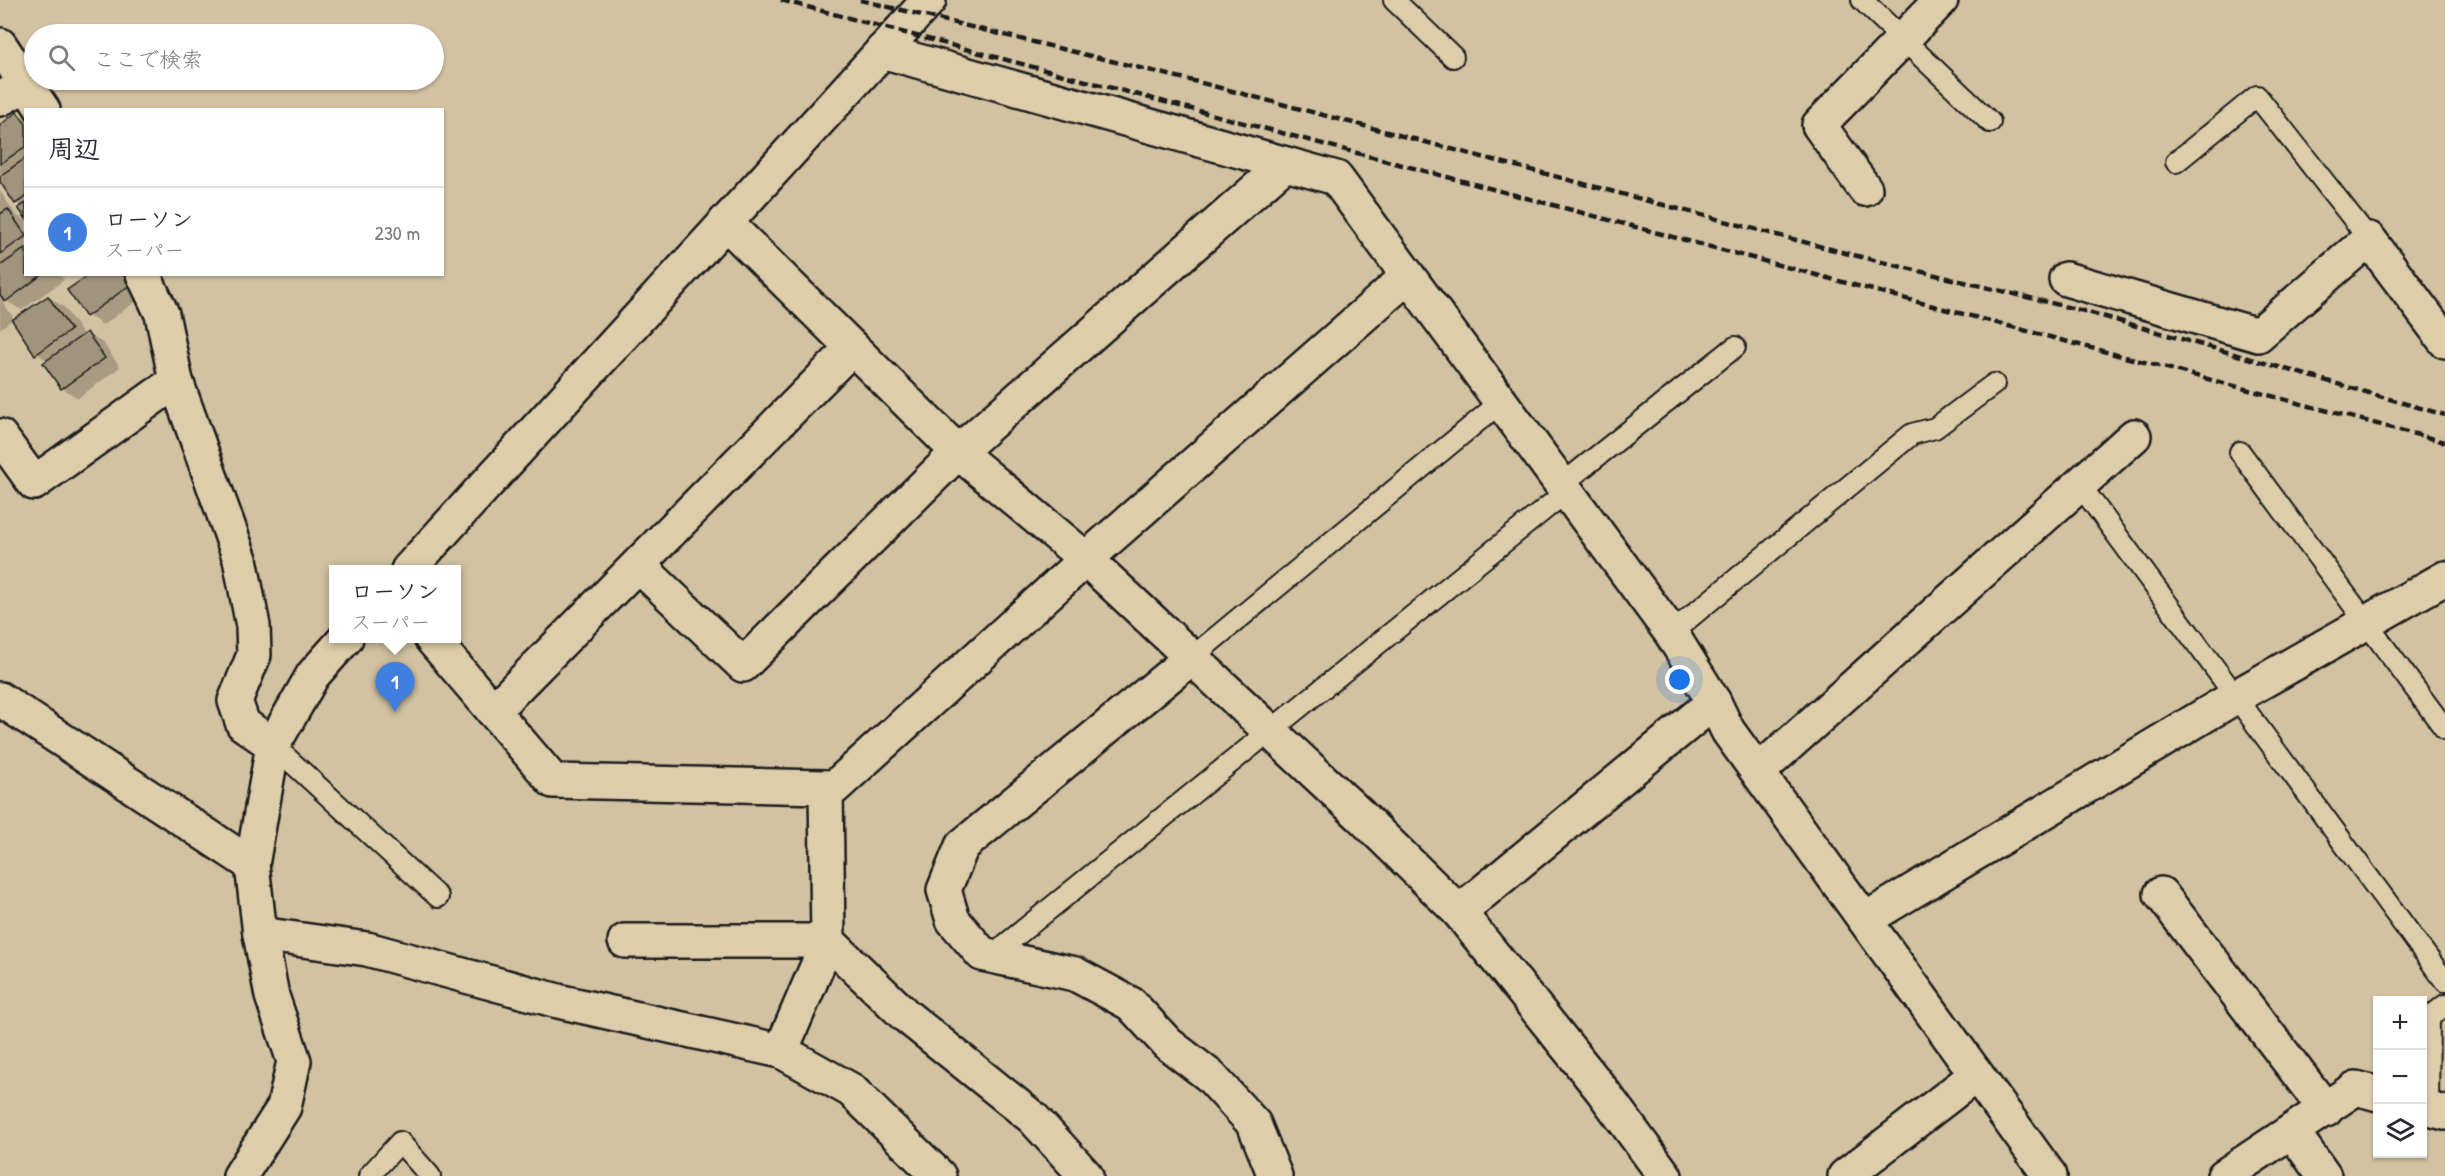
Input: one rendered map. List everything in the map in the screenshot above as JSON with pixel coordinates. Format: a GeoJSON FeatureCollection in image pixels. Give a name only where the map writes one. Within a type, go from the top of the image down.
{"type":"FeatureCollection","features":[{"type":"Feature","properties":{"kind":"street"},"geometry":{"type":"LineString","coordinates":[[413,565],[929,0]]}},
{"type":"Feature","properties":{"kind":"street"},"geometry":{"type":"LineString","coordinates":[[1865,189],[1819,125],[1941,0]]}},
{"type":"Feature","properties":{"kind":"street"},"geometry":{"type":"LineString","coordinates":[[0,45],[23,98]]}},
{"type":"Feature","properties":{"kind":"street"},"geometry":{"type":"LineString","coordinates":[[882,51],[1336,178],[1671,633],[1714,702],[1728,731],[2050,1176]]}},
{"type":"Feature","properties":{"kind":"street"},"geometry":{"type":"LineString","coordinates":[[638,565],[743,665],[958,452],[1285,164]]}},
{"type":"Feature","properties":{"kind":"street"},"geometry":{"type":"LineString","coordinates":[[725,222],[958,452],[1086,559],[1268,732],[1361,816],[1459,912],[1601,1089],[1665,1176]]}},
{"type":"Feature","properties":{"kind":"street"},"geometry":{"type":"LineString","coordinates":[[2066,279],[2258,335],[2369,239],[2445,341]]}},
{"type":"Feature","properties":{"kind":"street"},"geometry":{"type":"LineString","coordinates":[[144,276],[162,314],[176,381],[240,559],[253,626],[255,655],[235,701],[243,724],[273,745]]}},
{"type":"Feature","properties":{"kind":"street"},"geometry":{"type":"LineString","coordinates":[[434,643],[553,781],[835,787],[1086,559],[1407,277]]}},
{"type":"Feature","properties":{"kind":"street"},"geometry":{"type":"LineString","coordinates":[[493,711],[852,348]]}},
{"type":"Feature","properties":{"kind":"street"},"geometry":{"type":"LineString","coordinates":[[0,436],[34,483],[176,381]]}},
{"type":"Feature","properties":{"kind":"street"},"geometry":{"type":"LineString","coordinates":[[1759,771],[2134,436]]}},
{"type":"Feature","properties":{"kind":"street"},"geometry":{"type":"LineString","coordinates":[[1866,919],[2235,697],[2445,578]]}},
{"type":"Feature","properties":{"kind":"street"},"geometry":{"type":"LineString","coordinates":[[240,1176],[284,1107],[294,1061],[272,996],[260,934],[252,865],[273,745],[313,675],[342,643]]}},
{"type":"Feature","properties":{"kind":"street"},"geometry":{"type":"LineString","coordinates":[[1191,658],[962,846],[944,890],[953,920],[982,954],[1075,974],[1131,1004],[1167,1043],[1210,1076],[1254,1124],[1275,1176]]}},
{"type":"Feature","properties":{"kind":"street"},"geometry":{"type":"LineString","coordinates":[[0,699],[252,865]]}},
{"type":"Feature","properties":{"kind":"street"},"geometry":{"type":"LineString","coordinates":[[1459,912],[1714,702]]}},
{"type":"Feature","properties":{"kind":"street"},"geometry":{"type":"LineString","coordinates":[[781,1051],[828,941],[826,787]]}},
{"type":"Feature","properties":{"kind":"street"},"geometry":{"type":"LineString","coordinates":[[2161,894],[2325,1110]]}},
{"type":"Feature","properties":{"kind":"street"},"geometry":{"type":"LineString","coordinates":[[260,934],[367,949],[558,1001],[781,1051],[851,1090],[939,1176]]}},
{"type":"Feature","properties":{"kind":"street"},"geometry":{"type":"LineString","coordinates":[[625,941],[828,941],[905,1015],[1033,1118],[1086,1176]]}},
{"type":"Feature","properties":{"kind":"street"},"geometry":{"type":"LineString","coordinates":[[1845,1176],[1977,1075]]}},
{"type":"Feature","properties":{"kind":"street"},"geometry":{"type":"LineString","coordinates":[[2224,1176],[2356,1088],[2373,1093]]}},
{"type":"Feature","properties":{"kind":"street"},"geometry":{"type":"LineString","coordinates":[[2292,1131],[2324,1176]]}},
{"type":"Feature","properties":{"kind":"lane"},"geometry":{"type":"LineString","coordinates":[[1394,0],[1453,57]]}},
{"type":"Feature","properties":{"kind":"lane"},"geometry":{"type":"LineString","coordinates":[[1862,0],[1990,122]]}},
{"type":"Feature","properties":{"kind":"lane"},"geometry":{"type":"LineString","coordinates":[[2176,162],[2257,96],[2369,239]]}},
{"type":"Feature","properties":{"kind":"lane"},"geometry":{"type":"LineString","coordinates":[[990,957],[1736,347]]}},
{"type":"Feature","properties":{"kind":"lane"},"geometry":{"type":"LineString","coordinates":[[1671,633],[1912,434],[1935,428],[1994,384]]}},
{"type":"Feature","properties":{"kind":"lane"},"geometry":{"type":"LineString","coordinates":[[1191,658],[1501,402]]}},
{"type":"Feature","properties":{"kind":"lane"},"geometry":{"type":"LineString","coordinates":[[2240,452],[2445,729]]}},
{"type":"Feature","properties":{"kind":"lane"},"geometry":{"type":"LineString","coordinates":[[2080,485],[2445,981]]}},
{"type":"Feature","properties":{"kind":"lane"},"geometry":{"type":"LineString","coordinates":[[273,745],[438,897]]}},
{"type":"Feature","properties":{"kind":"lane"},"geometry":{"type":"LineString","coordinates":[[2432,1109],[2429,1018],[2445,1005]]}},
{"type":"Feature","properties":{"kind":"lane"},"geometry":{"type":"LineString","coordinates":[[369,1176],[400,1142],[430,1176]]}},
{"type":"Feature","properties":{"kind":"building"},"geometry":{"type":"Polygon","coordinates":[[[17,112],[24,121],[24,147],[0,164],[0,125],[17,112]]]}},
{"type":"Feature","properties":{"kind":"building"},"geometry":{"type":"Polygon","coordinates":[[[24,159],[24,198],[15,204],[0,182],[0,176],[24,159]]]}},
{"type":"Feature","properties":{"kind":"building"},"geometry":{"type":"Polygon","coordinates":[[[24,204],[24,216],[18,208],[24,204]]]}},
{"type":"Feature","properties":{"kind":"building"},"geometry":{"type":"Polygon","coordinates":[[[8,209],[24,233],[24,237],[0,254],[0,214],[8,209]]]}},
{"type":"Feature","properties":{"kind":"building"},"geometry":{"type":"Polygon","coordinates":[[[24,249],[24,276],[40,276],[5,302],[0,295],[0,266],[24,249]]]}},
{"type":"Feature","properties":{"kind":"building"},"geometry":{"type":"Polygon","coordinates":[[[87,276],[124,276],[130,285],[86,317],[67,290],[87,276]]]}},
{"type":"Feature","properties":{"kind":"building"},"geometry":{"type":"Polygon","coordinates":[[[48,296],[71,330],[35,355],[12,320],[48,296]]]}},
{"type":"Feature","properties":{"kind":"building"},"geometry":{"type":"Polygon","coordinates":[[[87,332],[105,358],[61,389],[43,363],[87,332]]]}},
{"type":"Feature","properties":{"kind":"railway"},"geometry":{"type":"LineString","coordinates":[[781,0],[2445,442]]}},
{"type":"Feature","properties":{"kind":"railway"},"geometry":{"type":"LineString","coordinates":[[860,0],[1198,82],[1853,255],[2088,312],[2445,415]]}},
{"type":"Feature","properties":{"kind":"place","name":"ローソン"},"geometry":{"type":"Point","coordinates":[395,712]}}]}
